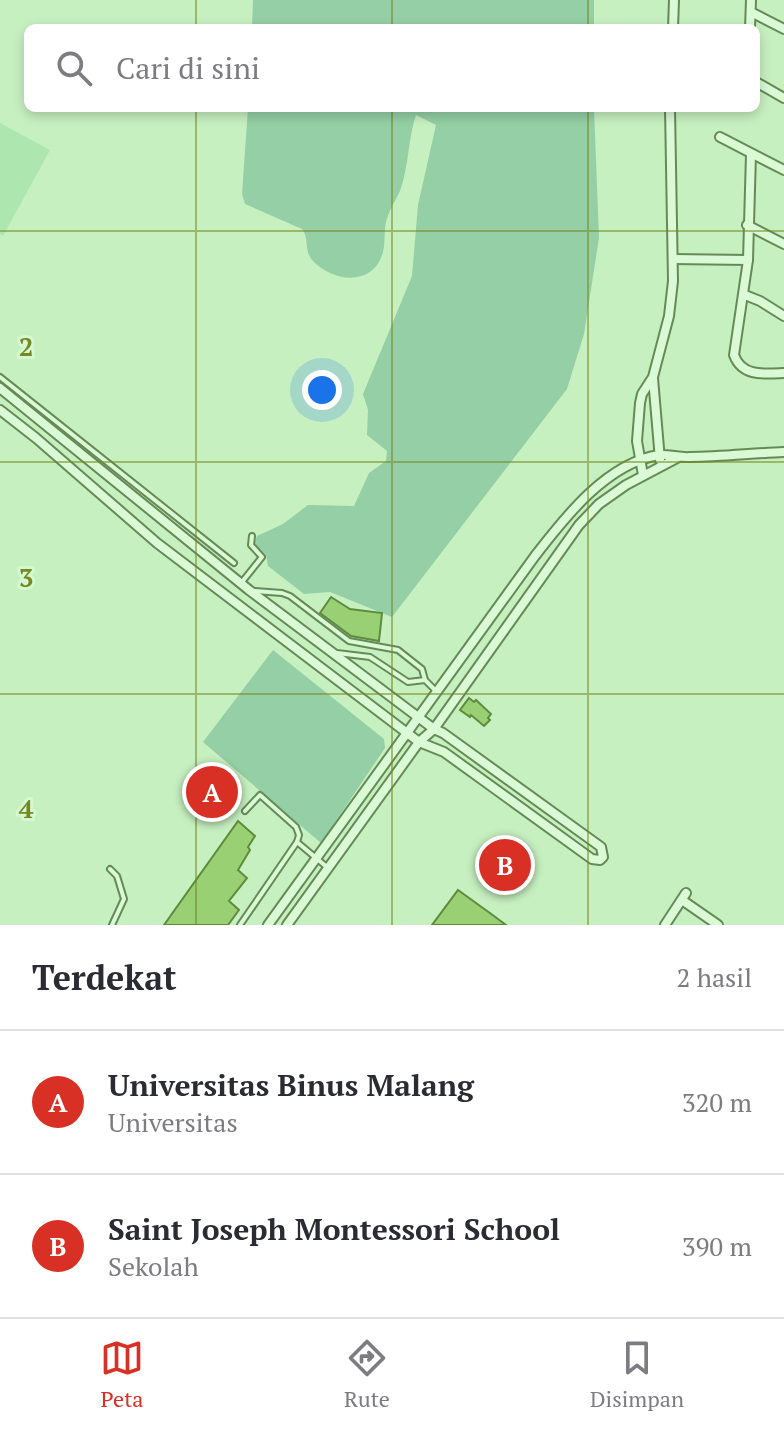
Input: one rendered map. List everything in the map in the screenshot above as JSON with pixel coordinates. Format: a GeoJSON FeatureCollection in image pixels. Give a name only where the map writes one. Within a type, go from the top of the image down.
{"type":"FeatureCollection","features":[{"type":"Feature","properties":{"kind":"street"},"geometry":{"type":"LineString","coordinates":[[673,24],[674,0]]}},
{"type":"Feature","properties":{"kind":"street"},"geometry":{"type":"LineString","coordinates":[[750,24],[751,0]]}},
{"type":"Feature","properties":{"kind":"street"},"geometry":{"type":"LineString","coordinates":[[751,12],[784,29]]}},
{"type":"Feature","properties":{"kind":"street"},"geometry":{"type":"LineString","coordinates":[[760,84],[784,98]]}},
{"type":"Feature","properties":{"kind":"street"},"geometry":{"type":"LineString","coordinates":[[643,475],[637,441],[640,403],[653,377],[669,316],[673,259],[670,112]]}},
{"type":"Feature","properties":{"kind":"street"},"geometry":{"type":"LineString","coordinates":[[720,137],[784,170]]}},
{"type":"Feature","properties":{"kind":"street"},"geometry":{"type":"LineString","coordinates":[[751,154],[748,260],[735,348],[738,365],[745,371],[784,373]]}},
{"type":"Feature","properties":{"kind":"street"},"geometry":{"type":"LineString","coordinates":[[747,225],[784,244]]}},
{"type":"Feature","properties":{"kind":"street"},"geometry":{"type":"LineString","coordinates":[[673,259],[748,260]]}},
{"type":"Feature","properties":{"kind":"street"},"geometry":{"type":"LineString","coordinates":[[745,295],[784,316]]}},
{"type":"Feature","properties":{"kind":"street"},"geometry":{"type":"LineString","coordinates":[[653,377],[661,467]]}},
{"type":"Feature","properties":{"kind":"street"},"geometry":{"type":"LineString","coordinates":[[0,388],[241,584],[434,729],[601,847],[603,857],[600,860],[592,859],[444,752],[419,742],[157,543],[0,410]]}},
{"type":"Feature","properties":{"kind":"street"},"geometry":{"type":"LineString","coordinates":[[24,428],[35,415]]}},
{"type":"Feature","properties":{"kind":"street"},"geometry":{"type":"LineString","coordinates":[[36,438],[47,425]]}},
{"type":"Feature","properties":{"kind":"street"},"geometry":{"type":"LineString","coordinates":[[268,925],[535,556],[566,515],[590,492],[624,470],[659,455],[677,458],[784,452]]}},
{"type":"Feature","properties":{"kind":"street"},"geometry":{"type":"LineString","coordinates":[[287,925],[419,742],[434,729],[579,525],[599,504],[643,475],[677,458]]}},
{"type":"Feature","properties":{"kind":"street"},"geometry":{"type":"LineString","coordinates":[[535,556],[550,567]]}},
{"type":"Feature","properties":{"kind":"street"},"geometry":{"type":"LineString","coordinates":[[318,665],[330,653]]}},
{"type":"Feature","properties":{"kind":"street"},"geometry":{"type":"LineString","coordinates":[[665,925],[684,896],[718,925]]}},
{"type":"Feature","properties":{"kind":"street"},"geometry":{"type":"LineString","coordinates":[[697,925],[704,915]]}},
{"type":"Feature","properties":{"kind":"lane"},"geometry":{"type":"LineString","coordinates":[[0,377],[234,563]]}},
{"type":"Feature","properties":{"kind":"lane"},"geometry":{"type":"LineString","coordinates":[[241,584],[262,560],[251,545],[252,536]]}},
{"type":"Feature","properties":{"kind":"lane"},"geometry":{"type":"LineString","coordinates":[[249,590],[290,596],[349,641],[398,650],[422,669],[425,680],[438,692]]}},
{"type":"Feature","properties":{"kind":"lane"},"geometry":{"type":"LineString","coordinates":[[330,653],[370,657],[408,682],[425,680]]}},
{"type":"Feature","properties":{"kind":"lane"},"geometry":{"type":"LineString","coordinates":[[240,925],[297,842],[299,830],[260,795],[245,811]]}},
{"type":"Feature","properties":{"kind":"lane"},"geometry":{"type":"LineString","coordinates":[[297,842],[330,869]]}},
{"type":"Feature","properties":{"kind":"lane"},"geometry":{"type":"LineString","coordinates":[[110,869],[117,876],[124,899],[112,925]]}},
{"type":"Feature","properties":{"kind":"green space"},"geometry":{"type":"Polygon","coordinates":[[[253,0],[594,0],[594,24],[252,24],[253,0]]]}},
{"type":"Feature","properties":{"kind":"green space"},"geometry":{"type":"Polygon","coordinates":[[[248,112],[594,112],[599,238],[584,334],[567,389],[392,617],[330,592],[304,594],[268,566],[266,555],[254,543],[257,536],[283,524],[308,505],[354,506],[369,473],[386,461],[387,451],[367,435],[368,410],[363,394],[412,276],[418,205],[436,125],[416,115],[404,179],[386,220],[383,252],[378,263],[363,276],[343,277],[323,269],[311,258],[302,229],[245,204],[242,194],[248,112]]]}},
{"type":"Feature","properties":{"kind":"green space"},"geometry":{"type":"Polygon","coordinates":[[[0,123],[50,150],[3,236],[0,234],[0,123]]]}},
{"type":"Feature","properties":{"kind":"green space"},"geometry":{"type":"Polygon","coordinates":[[[273,650],[384,739],[385,748],[321,843],[203,742],[273,650]]]}},
{"type":"Feature","properties":{"kind":"building"},"geometry":{"type":"Polygon","coordinates":[[[331,597],[350,609],[382,613],[379,641],[351,636],[320,613],[331,597]]]}},
{"type":"Feature","properties":{"kind":"building"},"geometry":{"type":"Polygon","coordinates":[[[469,698],[474,702],[476,700],[491,714],[484,726],[460,710],[469,698]]]}},
{"type":"Feature","properties":{"kind":"building"},"geometry":{"type":"Polygon","coordinates":[[[238,821],[255,836],[238,870],[247,878],[229,901],[239,910],[228,925],[164,925],[238,821]]]}},
{"type":"Feature","properties":{"kind":"building"},"geometry":{"type":"Polygon","coordinates":[[[458,890],[494,916],[506,925],[432,925],[458,890]]]}},
{"type":"Feature","properties":{"kind":"place","name":"Universitas Binus Malang"},"geometry":{"type":"Point","coordinates":[212,792]}},
{"type":"Feature","properties":{"kind":"place","name":"Saint Joseph Montessori School"},"geometry":{"type":"Point","coordinates":[505,865]}}]}
